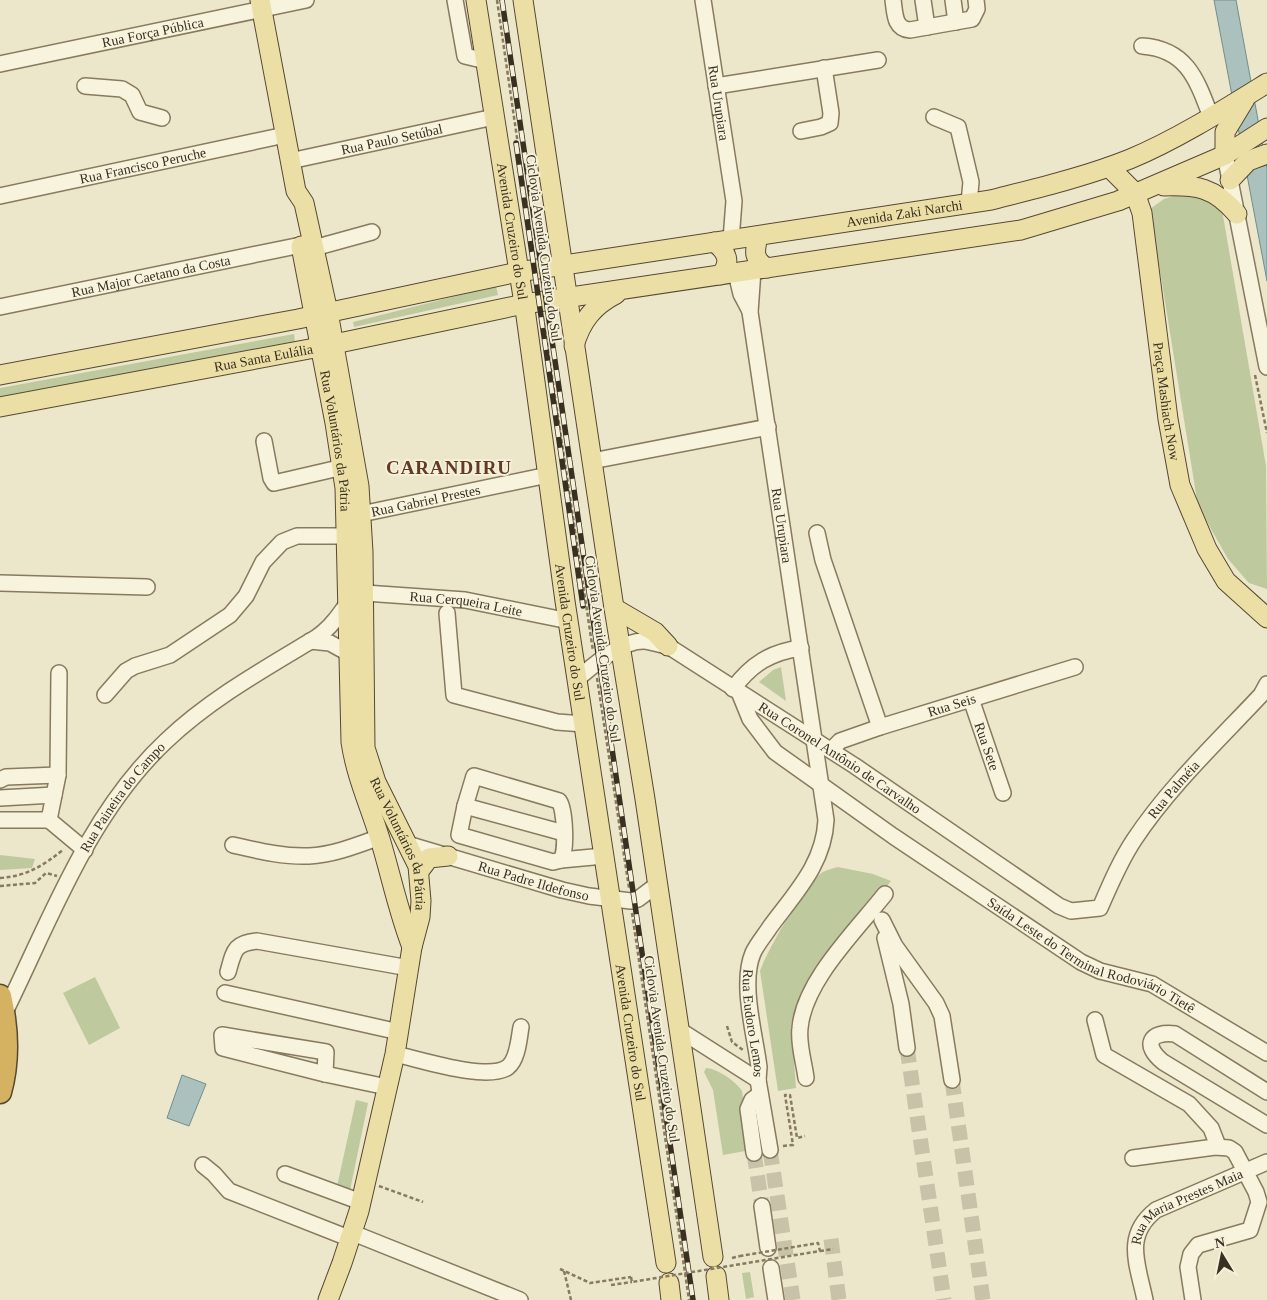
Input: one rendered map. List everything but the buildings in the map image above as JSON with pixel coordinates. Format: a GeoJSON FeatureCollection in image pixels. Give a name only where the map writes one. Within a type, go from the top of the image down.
{"type":"FeatureCollection","features":[{"type":"Feature","properties":{"kind":"highway"},"geometry":{"type":"LineString","coordinates":[[0,1092],[6,1048],[2,1005]]}},
{"type":"Feature","properties":{"kind":"main road","name":"Avenida Cruzeiro do Sul"},"geometry":{"type":"LineString","coordinates":[[476,0],[494,117],[527,271],[532,303],[548,475],[666,1264]]}},
{"type":"Feature","properties":{"kind":"main road"},"geometry":{"type":"LineString","coordinates":[[523,0],[713,1257]]}},
{"type":"Feature","properties":{"kind":"main road","name":"Rua Voluntários da Pátria"},"geometry":{"type":"LineString","coordinates":[[261,5],[296,191],[293,205],[307,246],[342,421],[352,487],[348,536],[355,598],[365,748],[376,782],[419,871],[420,917],[412,946],[399,1032],[352,1236],[328,1300]]}},
{"type":"Feature","properties":{"kind":"main road","name":"Avenida Zaki Narchi"},"geometry":{"type":"LineString","coordinates":[[527,271],[969,203],[1013,194],[1109,167],[1132,158],[1215,114],[1267,83]]}},
{"type":"Feature","properties":{"kind":"main road"},"geometry":{"type":"LineString","coordinates":[[1228,151],[1225,132],[1247,96]]}},
{"type":"Feature","properties":{"kind":"main road"},"geometry":{"type":"LineString","coordinates":[[532,303],[1021,230],[1077,215],[1152,186],[1228,151],[1267,128]]}},
{"type":"Feature","properties":{"kind":"main road"},"geometry":{"type":"LineString","coordinates":[[1233,177],[1248,161],[1267,154]]}},
{"type":"Feature","properties":{"kind":"main road","name":"Praça Mashiach Now"},"geometry":{"type":"LineString","coordinates":[[1109,167],[1135,193],[1142,213],[1168,418],[1180,485],[1207,549],[1226,581],[1267,618]]}},
{"type":"Feature","properties":{"kind":"main road"},"geometry":{"type":"LineString","coordinates":[[1152,186],[1199,186],[1214,192],[1226,201],[1237,214]]}},
{"type":"Feature","properties":{"kind":"main road"},"geometry":{"type":"LineString","coordinates":[[737,239],[755,255],[760,264],[744,272],[726,267],[727,257],[723,248],[737,239]]}},
{"type":"Feature","properties":{"kind":"main road"},"geometry":{"type":"LineString","coordinates":[[0,375],[321,314],[527,271]]}},
{"type":"Feature","properties":{"kind":"main road"},"geometry":{"type":"LineString","coordinates":[[574,347],[580,329],[589,313],[604,300],[630,288]]}},
{"type":"Feature","properties":{"kind":"main road","name":"Rua Santa Eulália"},"geometry":{"type":"LineString","coordinates":[[0,407],[327,345],[532,303]]}},
{"type":"Feature","properties":{"kind":"main road","name":"Rua Voluntários da Pátria"},"geometry":{"type":"LineString","coordinates":[[342,421],[343,467],[361,514],[350,654],[351,742],[358,776],[380,837],[401,918],[412,946]]}},
{"type":"Feature","properties":{"kind":"main road"},"geometry":{"type":"LineString","coordinates":[[614,608],[655,632],[668,646]]}},
{"type":"Feature","properties":{"kind":"main road"},"geometry":{"type":"LineString","coordinates":[[372,812],[392,834],[407,844]]}},
{"type":"Feature","properties":{"kind":"main road"},"geometry":{"type":"LineString","coordinates":[[419,871],[429,858],[448,856]]}},
{"type":"Feature","properties":{"kind":"main road"},"geometry":{"type":"LineString","coordinates":[[716,1276],[719,1300]]}},
{"type":"Feature","properties":{"kind":"street","name":"Rua Força Pública"},"geometry":{"type":"LineString","coordinates":[[0,64],[261,5],[306,0]]}},
{"type":"Feature","properties":{"kind":"street"},"geometry":{"type":"LineString","coordinates":[[455,0],[465,56],[486,61]]}},
{"type":"Feature","properties":{"kind":"street","name":"Rua Urupiara"},"geometry":{"type":"LineString","coordinates":[[703,0],[734,205],[737,239]]}},
{"type":"Feature","properties":{"kind":"street"},"geometry":{"type":"LineString","coordinates":[[893,0],[896,20],[901,28],[910,30],[967,21],[976,16],[976,0]]}},
{"type":"Feature","properties":{"kind":"street"},"geometry":{"type":"LineString","coordinates":[[923,0],[927,27]]}},
{"type":"Feature","properties":{"kind":"street"},"geometry":{"type":"LineString","coordinates":[[953,0],[956,22]]}},
{"type":"Feature","properties":{"kind":"street"},"geometry":{"type":"LineString","coordinates":[[1142,46],[1156,47],[1180,58],[1197,82],[1215,114]]}},
{"type":"Feature","properties":{"kind":"street"},"geometry":{"type":"LineString","coordinates":[[716,86],[878,60]]}},
{"type":"Feature","properties":{"kind":"street"},"geometry":{"type":"LineString","coordinates":[[801,131],[830,123],[831,113],[824,68]]}},
{"type":"Feature","properties":{"kind":"street"},"geometry":{"type":"LineString","coordinates":[[85,86],[122,89],[132,95],[140,112],[162,118]]}},
{"type":"Feature","properties":{"kind":"street","name":"Rua Paulo Setúbal"},"geometry":{"type":"LineString","coordinates":[[290,161],[494,117]]}},
{"type":"Feature","properties":{"kind":"street"},"geometry":{"type":"LineString","coordinates":[[934,117],[958,127],[971,182],[969,203]]}},
{"type":"Feature","properties":{"kind":"street","name":"Rua Francisco Peruche"},"geometry":{"type":"LineString","coordinates":[[0,196],[285,135]]}},
{"type":"Feature","properties":{"kind":"street"},"geometry":{"type":"LineString","coordinates":[[1228,151],[1260,366]]}},
{"type":"Feature","properties":{"kind":"street","name":"Rua Major Caetano da Costa"},"geometry":{"type":"LineString","coordinates":[[0,307],[372,232]]}},
{"type":"Feature","properties":{"kind":"street","name":"Rua Urupiara"},"geometry":{"type":"LineString","coordinates":[[744,272],[741,294],[750,312],[813,739]]}},
{"type":"Feature","properties":{"kind":"street"},"geometry":{"type":"LineString","coordinates":[[592,461],[768,428]]}},
{"type":"Feature","properties":{"kind":"street"},"geometry":{"type":"LineString","coordinates":[[264,442],[270,478],[274,482],[343,467]]}},
{"type":"Feature","properties":{"kind":"street","name":"Rua Gabriel Prestes"},"geometry":{"type":"LineString","coordinates":[[361,514],[548,475]]}},
{"type":"Feature","properties":{"kind":"street"},"geometry":{"type":"LineString","coordinates":[[817,533],[823,560],[880,727]]}},
{"type":"Feature","properties":{"kind":"street"},"geometry":{"type":"LineString","coordinates":[[105,695],[126,671],[135,666],[170,655],[230,615],[246,596],[263,562],[282,542],[296,536],[348,536]]}},
{"type":"Feature","properties":{"kind":"street"},"geometry":{"type":"LineString","coordinates":[[0,583],[147,587]]}},
{"type":"Feature","properties":{"kind":"street","name":"Rua Cerqueira Leite"},"geometry":{"type":"LineString","coordinates":[[355,598],[465,600],[569,621]]}},
{"type":"Feature","properties":{"kind":"street","name":"Rua Paineira do Campo"},"geometry":{"type":"LineString","coordinates":[[2,1005],[85,850],[116,800],[133,777],[190,720],[243,682],[310,642],[334,622],[355,598]]}},
{"type":"Feature","properties":{"kind":"street"},"geometry":{"type":"LineString","coordinates":[[447,613],[454,695],[557,722],[584,724]]}},
{"type":"Feature","properties":{"kind":"street"},"geometry":{"type":"LineString","coordinates":[[310,642],[330,643],[350,654]]}},
{"type":"Feature","properties":{"kind":"street","name":"Rua Coronel Antônio de Carvalho"},"geometry":{"type":"LineString","coordinates":[[577,679],[620,649],[636,642],[668,646],[831,750],[1059,906],[1071,911],[1100,908]]}},
{"type":"Feature","properties":{"kind":"street"},"geometry":{"type":"LineString","coordinates":[[736,691],[742,675],[762,660],[784,650],[801,648]]}},
{"type":"Feature","properties":{"kind":"street","name":"Rua Seis"},"geometry":{"type":"LineString","coordinates":[[831,750],[840,741],[880,727],[1075,667]]}},
{"type":"Feature","properties":{"kind":"street"},"geometry":{"type":"LineString","coordinates":[[49,820],[58,776],[59,673]]}},
{"type":"Feature","properties":{"kind":"street","name":"Saída Leste do Terminal Rodoviário Tietê"},"geometry":{"type":"LineString","coordinates":[[736,691],[761,736],[776,752],[819,784],[1065,952],[1100,971],[1152,984],[1267,1053]]}},
{"type":"Feature","properties":{"kind":"street","name":"Rua Palméia"},"geometry":{"type":"LineString","coordinates":[[1100,908],[1124,857],[1150,818],[1192,769],[1265,691]]}},
{"type":"Feature","properties":{"kind":"street","name":"Rua Sete"},"geometry":{"type":"LineString","coordinates":[[971,699],[1003,793]]}},
{"type":"Feature","properties":{"kind":"street","name":"Rua Eudoro Lemos"},"geometry":{"type":"LineString","coordinates":[[777,1148],[759,1087],[759,1067],[748,987],[749,970],[753,952],[812,869],[822,848],[826,820],[813,739]]}},
{"type":"Feature","properties":{"kind":"street"},"geometry":{"type":"LineString","coordinates":[[0,780],[6,777],[58,776]]}},
{"type":"Feature","properties":{"kind":"street"},"geometry":{"type":"LineString","coordinates":[[561,860],[564,851],[562,804],[555,798],[474,776],[459,835],[553,862],[604,856]]}},
{"type":"Feature","properties":{"kind":"street"},"geometry":{"type":"LineString","coordinates":[[0,798],[54,795]]}},
{"type":"Feature","properties":{"kind":"street"},"geometry":{"type":"LineString","coordinates":[[465,806],[564,833]]}},
{"type":"Feature","properties":{"kind":"street"},"geometry":{"type":"LineString","coordinates":[[0,820],[49,820],[85,850]]}},
{"type":"Feature","properties":{"kind":"street"},"geometry":{"type":"LineString","coordinates":[[233,845],[271,854],[311,856],[356,846],[380,837]]}},
{"type":"Feature","properties":{"kind":"street","name":"Rua Padre Ildefonso"},"geometry":{"type":"LineString","coordinates":[[407,844],[562,890],[631,901]]}},
{"type":"Feature","properties":{"kind":"street"},"geometry":{"type":"LineString","coordinates":[[631,901],[638,899],[658,884]]}},
{"type":"Feature","properties":{"kind":"street"},"geometry":{"type":"LineString","coordinates":[[806,1078],[799,1031],[805,1002],[819,977],[885,894],[882,920],[900,1004],[907,1048]]}},
{"type":"Feature","properties":{"kind":"street"},"geometry":{"type":"LineString","coordinates":[[882,920],[895,946],[936,1004],[942,1016],[952,1080]]}},
{"type":"Feature","properties":{"kind":"street"},"geometry":{"type":"LineString","coordinates":[[228,972],[238,946],[243,942],[258,941],[409,968]]}},
{"type":"Feature","properties":{"kind":"street"},"geometry":{"type":"LineString","coordinates":[[225,993],[399,1032]]}},
{"type":"Feature","properties":{"kind":"street"},"geometry":{"type":"LineString","coordinates":[[1095,1020],[1104,1054],[1189,1104],[1211,1128],[1218,1146]]}},
{"type":"Feature","properties":{"kind":"street"},"geometry":{"type":"LineString","coordinates":[[394,1054],[474,1071],[501,1070],[512,1062],[521,1027]]}},
{"type":"Feature","properties":{"kind":"street"},"geometry":{"type":"LineString","coordinates":[[678,1029],[759,1087],[748,1109],[754,1153]]}},
{"type":"Feature","properties":{"kind":"street"},"geometry":{"type":"LineString","coordinates":[[1267,1092],[1175,1034],[1157,1034],[1151,1040],[1150,1047],[1154,1054],[1163,1062],[1267,1125]]}},
{"type":"Feature","properties":{"kind":"street"},"geometry":{"type":"LineString","coordinates":[[325,1074],[326,1052],[222,1035],[223,1048],[325,1074],[387,1087]]}},
{"type":"Feature","properties":{"kind":"street"},"geometry":{"type":"LineString","coordinates":[[1133,1158],[1218,1146],[1229,1148],[1235,1152],[1259,1202],[1262,1217],[1250,1230],[1198,1245],[1191,1254],[1188,1267],[1193,1300]]}},
{"type":"Feature","properties":{"kind":"street","name":"Rua Maria Prestes Maia"},"geometry":{"type":"LineString","coordinates":[[1145,1300],[1135,1249],[1136,1238],[1146,1218],[1156,1210],[1267,1162]]}},
{"type":"Feature","properties":{"kind":"street"},"geometry":{"type":"LineString","coordinates":[[203,1165],[214,1174],[228,1191],[520,1300]]}},
{"type":"Feature","properties":{"kind":"street"},"geometry":{"type":"LineString","coordinates":[[285,1174],[361,1202]]}},
{"type":"Feature","properties":{"kind":"street"},"geometry":{"type":"LineString","coordinates":[[762,1206],[768,1248]]}},
{"type":"Feature","properties":{"kind":"street"},"geometry":{"type":"LineString","coordinates":[[771,1268],[776,1300]]}},
{"type":"Feature","properties":{"kind":"path","name":"Ciclovia Avenida Cruzeiro do Sul"},"geometry":{"type":"LineString","coordinates":[[497,0],[527,271]]}},
{"type":"Feature","properties":{"kind":"path","name":"Ciclovia Avenida Cruzeiro do Sul"},"geometry":{"type":"LineString","coordinates":[[532,303],[595,665],[689,1300]]}},
{"type":"Feature","properties":{"kind":"path"},"geometry":{"type":"LineString","coordinates":[[1260,366],[1267,432]]}},
{"type":"Feature","properties":{"kind":"path"},"geometry":{"type":"LineString","coordinates":[[0,878],[31,873],[46,864],[72,841]]}},
{"type":"Feature","properties":{"kind":"path"},"geometry":{"type":"LineString","coordinates":[[0,886],[35,883],[46,873],[70,879]]}},
{"type":"Feature","properties":{"kind":"path"},"geometry":{"type":"LineString","coordinates":[[648,1066],[668,1064]]}},
{"type":"Feature","properties":{"kind":"path"},"geometry":{"type":"LineString","coordinates":[[777,1148],[793,1145],[785,1096],[790,1095],[797,1138],[805,1136]]}},
{"type":"Feature","properties":{"kind":"path"},"geometry":{"type":"LineString","coordinates":[[366,1181],[423,1202]]}},
{"type":"Feature","properties":{"kind":"path"},"geometry":{"type":"LineString","coordinates":[[732,1258],[818,1243],[820,1251]]}},
{"type":"Feature","properties":{"kind":"path"},"geometry":{"type":"LineString","coordinates":[[611,1285],[833,1249]]}},
{"type":"Feature","properties":{"kind":"path"},"geometry":{"type":"LineString","coordinates":[[560,1269],[590,1283],[631,1277],[632,1282]]}},
{"type":"Feature","properties":{"kind":"path"},"geometry":{"type":"LineString","coordinates":[[564,1271],[571,1300]]}},
{"type":"Feature","properties":{"kind":"green space"},"geometry":{"type":"Polygon","coordinates":[[[1185,192],[1220,198],[1266,466],[1267,589],[1249,583],[1228,559],[1198,506],[1150,209],[1164,199],[1185,192]]]}},
{"type":"Feature","properties":{"kind":"green space"},"geometry":{"type":"Polygon","coordinates":[[[496,286],[498,295],[354,327],[353,322],[496,286]]]}},
{"type":"Feature","properties":{"kind":"green space"},"geometry":{"type":"Polygon","coordinates":[[[294,334],[295,342],[0,397],[0,388],[294,334]]]}},
{"type":"Feature","properties":{"kind":"green space"},"geometry":{"type":"Polygon","coordinates":[[[781,667],[786,701],[759,682],[773,670],[781,667]]]}},
{"type":"Feature","properties":{"kind":"green space"},"geometry":{"type":"Polygon","coordinates":[[[0,855],[35,859],[32,868],[0,870],[0,855]]]}},
{"type":"Feature","properties":{"kind":"green space"},"geometry":{"type":"Polygon","coordinates":[[[838,867],[873,874],[891,881],[815,976],[791,1023],[796,1088],[778,1091],[760,971],[797,902],[823,872],[838,867]]]}},
{"type":"Feature","properties":{"kind":"green space"},"geometry":{"type":"Polygon","coordinates":[[[95,977],[120,1028],[89,1045],[63,993],[95,977]]]}},
{"type":"Feature","properties":{"kind":"green space"},"geometry":{"type":"Polygon","coordinates":[[[706,1068],[726,1076],[742,1091],[751,1150],[723,1155],[713,1090],[704,1072],[706,1068]]]}},
{"type":"Feature","properties":{"kind":"green space"},"geometry":{"type":"Polygon","coordinates":[[[356,1100],[368,1103],[347,1205],[334,1200],[356,1100]]]}},
{"type":"Feature","properties":{"kind":"green space"},"geometry":{"type":"Polygon","coordinates":[[[750,1272],[754,1297],[746,1299],[742,1273],[750,1272]]]}},
{"type":"Feature","properties":{"kind":"water"},"geometry":{"type":"Polygon","coordinates":[[[1214,0],[1236,0],[1267,169],[1267,281],[1214,0]]]}},
{"type":"Feature","properties":{"kind":"water"},"geometry":{"type":"Polygon","coordinates":[[[182,1075],[206,1084],[189,1126],[167,1118],[182,1075]]]}},
{"type":"Feature","properties":{"kind":"tunnel"},"geometry":{"type":"LineString","coordinates":[[907,1048],[944,1300]]}},
{"type":"Feature","properties":{"kind":"tunnel"},"geometry":{"type":"LineString","coordinates":[[952,1080],[983,1300]]}},
{"type":"Feature","properties":{"kind":"tunnel"},"geometry":{"type":"LineString","coordinates":[[770,1150],[793,1300]]}},
{"type":"Feature","properties":{"kind":"tunnel"},"geometry":{"type":"LineString","coordinates":[[754,1153],[762,1206]]}},
{"type":"Feature","properties":{"kind":"tunnel"},"geometry":{"type":"LineString","coordinates":[[831,1239],[839,1300]]}},
{"type":"Feature","properties":{"kind":"railway"},"geometry":{"type":"LineString","coordinates":[[502,0],[693,1300]]}},
{"type":"Feature","properties":{"kind":"railway"},"geometry":{"type":"LineString","coordinates":[[516,143],[583,606]]}},
{"type":"Feature","properties":{"kind":"district","name":"CARANDIRU"},"geometry":{"type":"Point","coordinates":[449,467]}}]}
